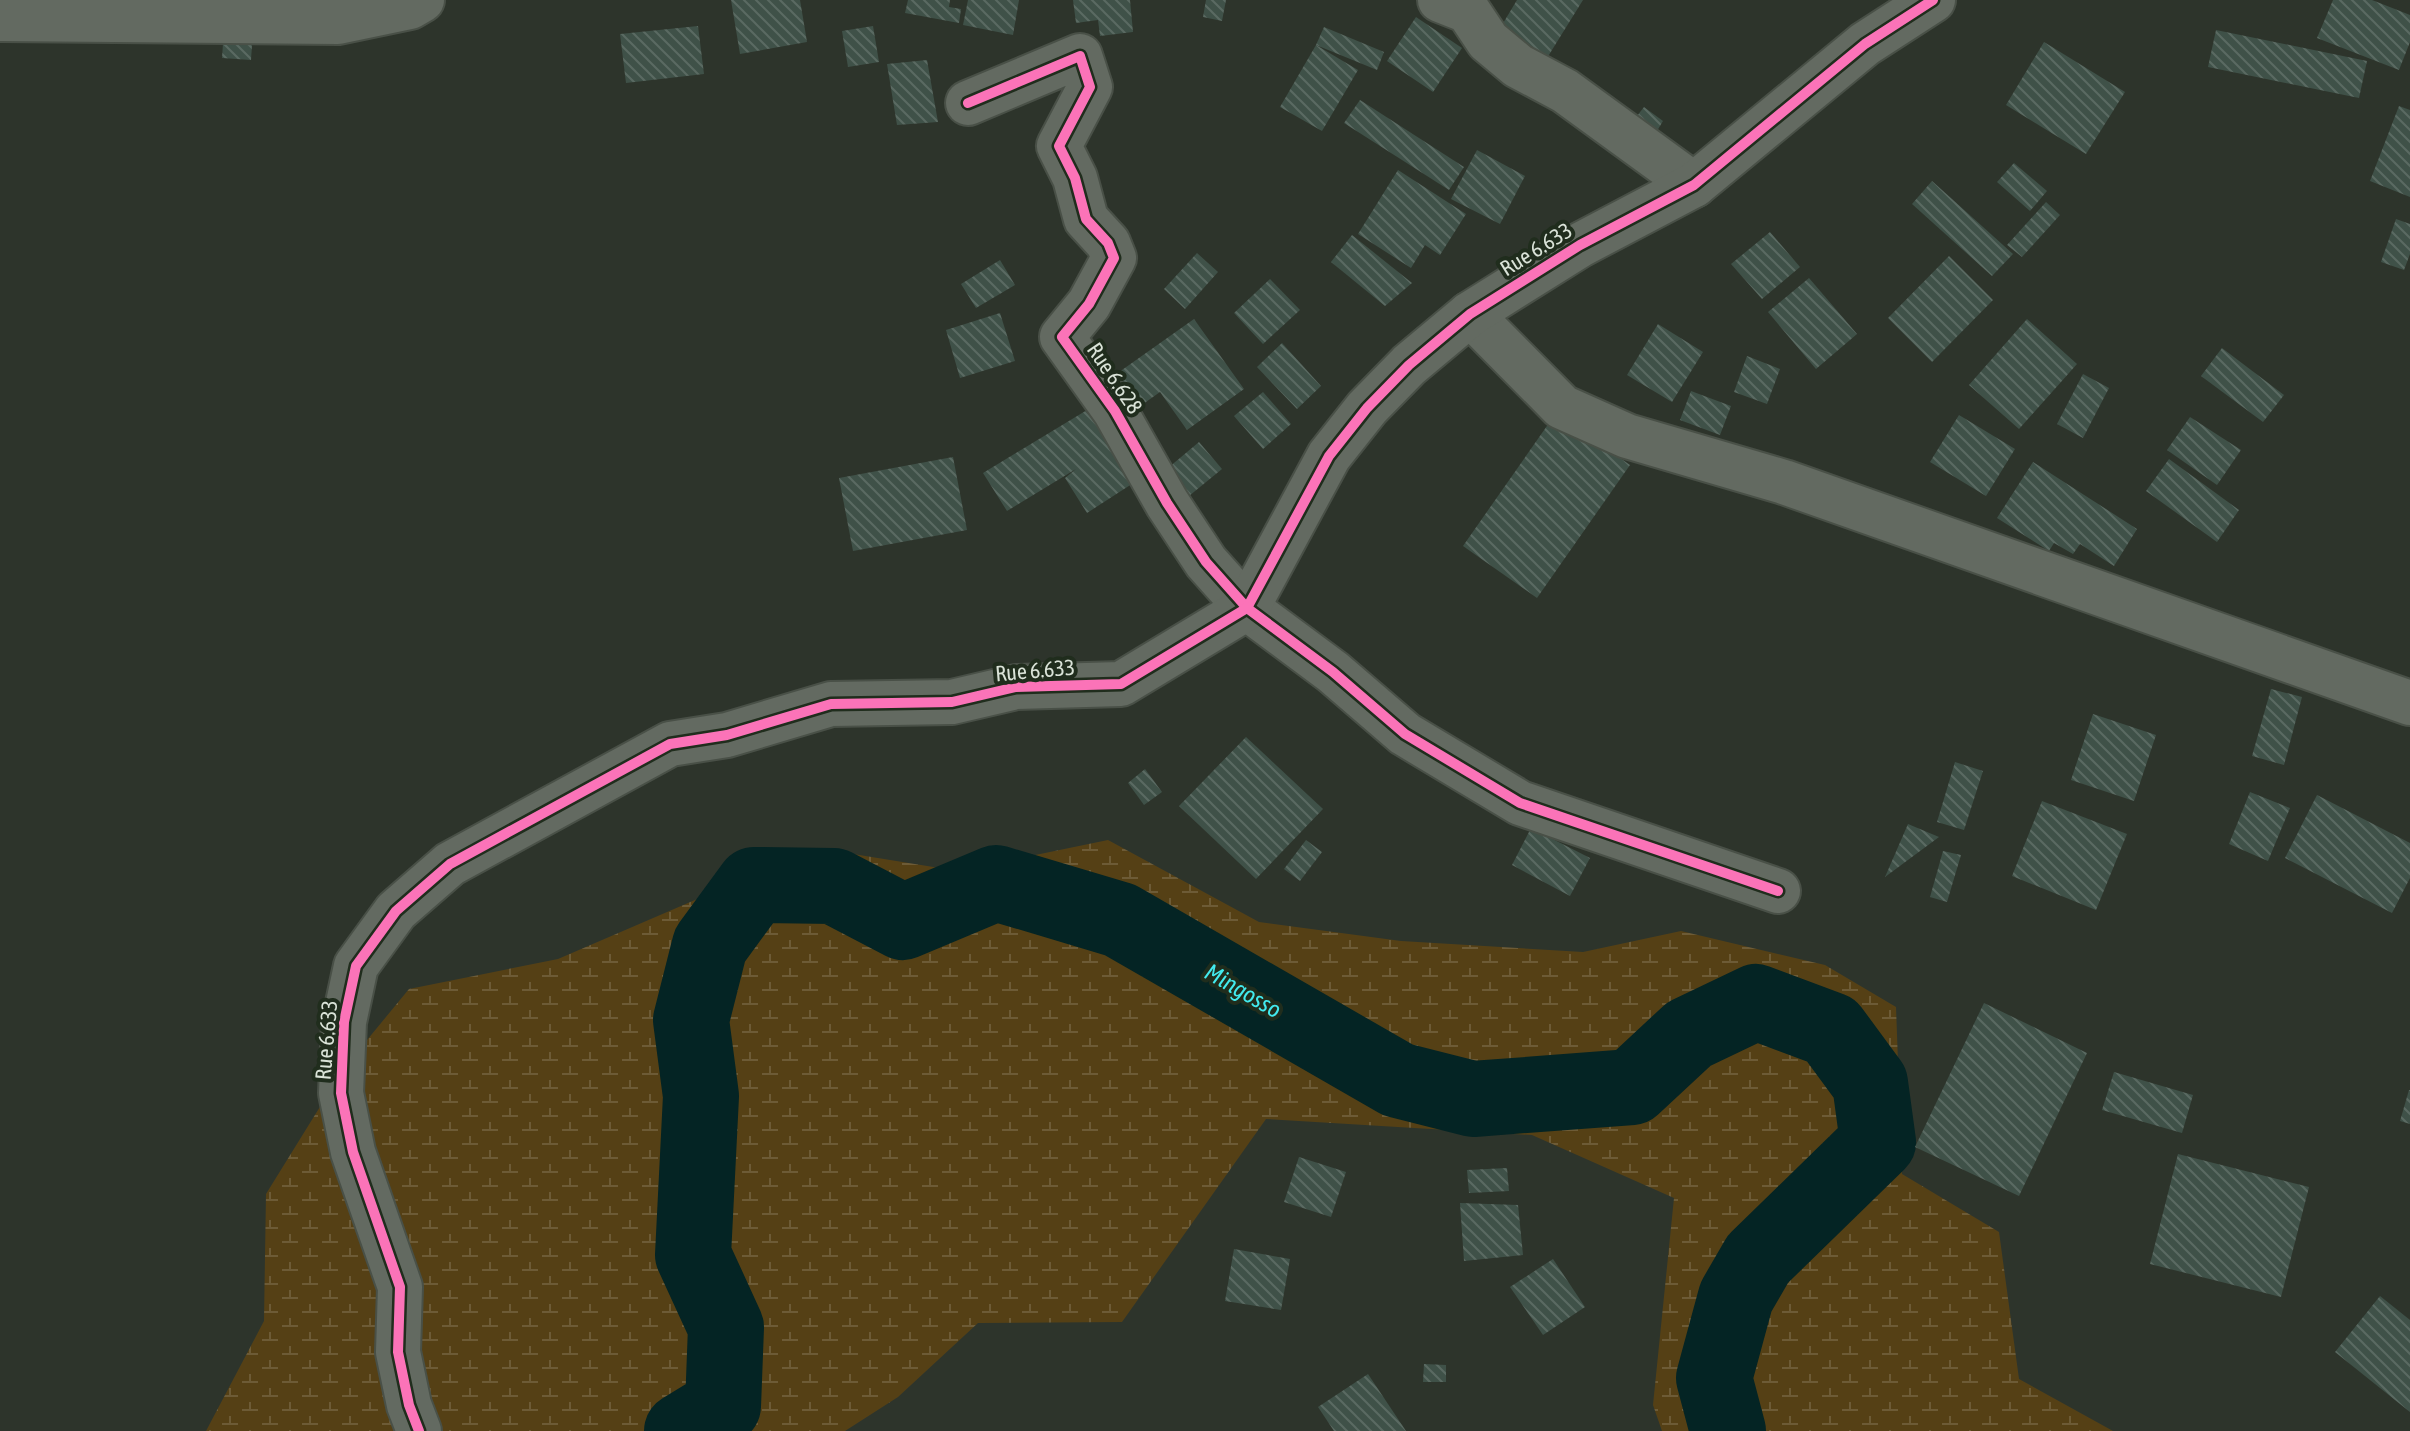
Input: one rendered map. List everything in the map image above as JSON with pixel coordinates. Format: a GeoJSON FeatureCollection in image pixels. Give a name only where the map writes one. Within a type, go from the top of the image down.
{"type":"FeatureCollection","features":[{"type":"Feature","properties":{"kind":"street"},"geometry":{"type":"LineString","coordinates":[[0,19],[338,22],[410,7],[422,0]]}},
{"type":"Feature","properties":{"kind":"street"},"geometry":{"type":"LineString","coordinates":[[1440,0],[1468,11],[1488,41],[1518,66],[1565,91],[1694,185]]}},
{"type":"Feature","properties":{"kind":"street","name":"Rue 6.633"},"geometry":{"type":"LineString","coordinates":[[411,1422],[398,1352],[400,1287],[353,1152],[341,1093],[344,1022],[356,966],[396,911],[450,864],[670,744],[727,735],[831,704],[952,702],[1016,687],[1121,684],[1247,608],[1329,456],[1367,408],[1409,365],[1470,314],[1580,245],[1694,185],[1865,44],[1933,0]]}},
{"type":"Feature","properties":{"kind":"street","name":"Rue 6.628"},"geometry":{"type":"LineString","coordinates":[[968,103],[1080,56],[1090,87],[1059,146],[1075,178],[1086,219],[1108,243],[1114,258],[1089,304],[1062,337],[1115,411],[1167,503],[1206,562],[1247,608]]}},
{"type":"Feature","properties":{"kind":"street"},"geometry":{"type":"LineString","coordinates":[[1470,314],[1562,407],[1627,436],[1784,482],[2410,703]]}},
{"type":"Feature","properties":{"kind":"street"},"geometry":{"type":"LineString","coordinates":[[1247,608],[1333,672],[1405,734],[1520,803],[1778,891]]}},
{"type":"Feature","properties":{"kind":"green space"},"geometry":{"type":"Polygon","coordinates":[[[1108,840],[1259,922],[1401,941],[1583,952],[1681,931],[1825,965],[1896,1007],[1902,1174],[1999,1232],[2019,1379],[2113,1431],[1662,1431],[1653,1405],[1674,1198],[1532,1135],[1266,1119],[1122,1322],[978,1323],[898,1397],[845,1431],[206,1431],[264,1321],[266,1194],[344,1068],[409,989],[558,959],[816,848],[958,871],[1108,840]]]}},
{"type":"Feature","properties":{"kind":"building"},"geometry":{"type":"Polygon","coordinates":[[[226,0],[255,0],[251,60],[222,58],[226,0]]]}},
{"type":"Feature","properties":{"kind":"building"},"geometry":{"type":"Polygon","coordinates":[[[731,0],[800,0],[807,42],[740,54],[731,0]]]}},
{"type":"Feature","properties":{"kind":"building"},"geometry":{"type":"Polygon","coordinates":[[[908,0],[950,0],[949,7],[961,9],[959,23],[905,13],[908,0]]]}},
{"type":"Feature","properties":{"kind":"building"},"geometry":{"type":"Polygon","coordinates":[[[968,0],[1019,0],[1013,35],[963,25],[968,0]]]}},
{"type":"Feature","properties":{"kind":"building"},"geometry":{"type":"Polygon","coordinates":[[[1073,0],[1130,0],[1133,32],[1100,36],[1098,20],[1076,23],[1073,0]]]}},
{"type":"Feature","properties":{"kind":"building"},"geometry":{"type":"Polygon","coordinates":[[[1206,0],[1226,0],[1222,21],[1203,17],[1206,0]]]}},
{"type":"Feature","properties":{"kind":"building"},"geometry":{"type":"Polygon","coordinates":[[[1517,0],[1583,0],[1547,58],[1499,30],[1517,0]]]}},
{"type":"Feature","properties":{"kind":"building"},"geometry":{"type":"Polygon","coordinates":[[[2333,0],[2372,0],[2410,15],[2410,42],[2399,70],[2317,38],[2333,0]]]}},
{"type":"Feature","properties":{"kind":"building"},"geometry":{"type":"Polygon","coordinates":[[[1416,17],[1462,48],[1433,92],[1387,61],[1416,17]]]}},
{"type":"Feature","properties":{"kind":"building"},"geometry":{"type":"Polygon","coordinates":[[[698,26],[704,74],[626,83],[620,34],[698,26]]]}},
{"type":"Feature","properties":{"kind":"building"},"geometry":{"type":"Polygon","coordinates":[[[873,26],[879,62],[848,67],[842,31],[873,26]]]}},
{"type":"Feature","properties":{"kind":"building"},"geometry":{"type":"Polygon","coordinates":[[[1324,27],[1384,52],[1377,70],[1316,45],[1324,27]]]}},
{"type":"Feature","properties":{"kind":"building"},"geometry":{"type":"Polygon","coordinates":[[[2216,30],[2367,61],[2359,98],[2208,67],[2216,30]]]}},
{"type":"Feature","properties":{"kind":"building"},"geometry":{"type":"Polygon","coordinates":[[[2044,42],[2125,92],[2086,154],[2006,105],[2044,42]]]}},
{"type":"Feature","properties":{"kind":"building"},"geometry":{"type":"Polygon","coordinates":[[[1316,45],[1358,70],[1322,131],[1280,107],[1316,45]]]}},
{"type":"Feature","properties":{"kind":"building"},"geometry":{"type":"Polygon","coordinates":[[[927,60],[938,122],[897,125],[887,64],[927,60]]]}},
{"type":"Feature","properties":{"kind":"building"},"geometry":{"type":"Polygon","coordinates":[[[1360,100],[1464,167],[1449,190],[1344,123],[1360,100]]]}},
{"type":"Feature","properties":{"kind":"building"},"geometry":{"type":"Polygon","coordinates":[[[2399,106],[2410,110],[2410,197],[2370,181],[2399,106]]]}},
{"type":"Feature","properties":{"kind":"building"},"geometry":{"type":"Polygon","coordinates":[[[1644,107],[1663,121],[1657,131],[1637,116],[1644,107]]]}},
{"type":"Feature","properties":{"kind":"building"},"geometry":{"type":"Polygon","coordinates":[[[1477,150],[1525,176],[1500,224],[1451,199],[1477,150]]]}},
{"type":"Feature","properties":{"kind":"building"},"geometry":{"type":"Polygon","coordinates":[[[2014,163],[2047,191],[2030,211],[1997,182],[2014,163]]]}},
{"type":"Feature","properties":{"kind":"building"},"geometry":{"type":"Polygon","coordinates":[[[1398,170],[1466,214],[1440,255],[1425,245],[1411,268],[1358,234],[1398,170]]]}},
{"type":"Feature","properties":{"kind":"building"},"geometry":{"type":"Polygon","coordinates":[[[1932,181],[2013,254],[1992,276],[1912,204],[1932,181]]]}},
{"type":"Feature","properties":{"kind":"building"},"geometry":{"type":"Polygon","coordinates":[[[2046,202],[2060,215],[2022,257],[2007,245],[2046,202]]]}},
{"type":"Feature","properties":{"kind":"building"},"geometry":{"type":"Polygon","coordinates":[[[2396,219],[2410,224],[2410,254],[2404,270],[2381,262],[2396,219]]]}},
{"type":"Feature","properties":{"kind":"building"},"geometry":{"type":"Polygon","coordinates":[[[1770,232],[1800,267],[1762,299],[1731,264],[1770,232]]]}},
{"type":"Feature","properties":{"kind":"building"},"geometry":{"type":"Polygon","coordinates":[[[1352,235],[1412,283],[1385,306],[1331,262],[1352,235]]]}},
{"type":"Feature","properties":{"kind":"building"},"geometry":{"type":"Polygon","coordinates":[[[1197,253],[1218,272],[1185,309],[1164,289],[1197,253]]]}},
{"type":"Feature","properties":{"kind":"building"},"geometry":{"type":"Polygon","coordinates":[[[1949,256],[1993,300],[1932,362],[1888,318],[1949,256]]]}},
{"type":"Feature","properties":{"kind":"building"},"geometry":{"type":"Polygon","coordinates":[[[1000,260],[1015,285],[976,308],[961,284],[1000,260]]]}},
{"type":"Feature","properties":{"kind":"building"},"geometry":{"type":"Polygon","coordinates":[[[1809,278],[1857,334],[1816,369],[1768,312],[1809,278]]]}},
{"type":"Feature","properties":{"kind":"building"},"geometry":{"type":"Polygon","coordinates":[[[1270,279],[1300,310],[1263,344],[1234,313],[1270,279]]]}},
{"type":"Feature","properties":{"kind":"building"},"geometry":{"type":"Polygon","coordinates":[[[1000,313],[1015,361],[960,378],[946,330],[1000,313]]]}},
{"type":"Feature","properties":{"kind":"building"},"geometry":{"type":"Polygon","coordinates":[[[1194,319],[1244,389],[1187,430],[1160,392],[1129,414],[1105,382],[1194,319]]]}},
{"type":"Feature","properties":{"kind":"building"},"geometry":{"type":"Polygon","coordinates":[[[2027,319],[2077,364],[2019,429],[1969,385],[2027,319]]]}},
{"type":"Feature","properties":{"kind":"building"},"geometry":{"type":"Polygon","coordinates":[[[1658,324],[1703,352],[1672,402],[1627,375],[1658,324]]]}},
{"type":"Feature","properties":{"kind":"building"},"geometry":{"type":"Polygon","coordinates":[[[1282,343],[1321,386],[1297,409],[1257,367],[1282,343]]]}},
{"type":"Feature","properties":{"kind":"building"},"geometry":{"type":"Polygon","coordinates":[[[2222,348],[2284,395],[2263,422],[2201,376],[2222,348]]]}},
{"type":"Feature","properties":{"kind":"building"},"geometry":{"type":"Polygon","coordinates":[[[1747,356],[1780,369],[1767,404],[1734,392],[1747,356]]]}},
{"type":"Feature","properties":{"kind":"building"},"geometry":{"type":"Polygon","coordinates":[[[2083,374],[2109,388],[2083,438],[2057,424],[2083,374]]]}},
{"type":"Feature","properties":{"kind":"building"},"geometry":{"type":"Polygon","coordinates":[[[1691,391],[1731,406],[1720,435],[1680,420],[1691,391]]]}},
{"type":"Feature","properties":{"kind":"building"},"geometry":{"type":"Polygon","coordinates":[[[1263,392],[1291,424],[1263,449],[1234,416],[1263,392]]]}},
{"type":"Feature","properties":{"kind":"building"},"geometry":{"type":"Polygon","coordinates":[[[1092,407],[1138,480],[1087,513],[1065,478],[1076,469],[1007,511],[983,473],[1092,407]]]}},
{"type":"Feature","properties":{"kind":"building"},"geometry":{"type":"Polygon","coordinates":[[[1556,413],[1630,465],[1537,598],[1463,546],[1556,413]]]}},
{"type":"Feature","properties":{"kind":"building"},"geometry":{"type":"Polygon","coordinates":[[[1959,415],[2015,449],[1986,496],[1930,462],[1959,415]]]}},
{"type":"Feature","properties":{"kind":"building"},"geometry":{"type":"Polygon","coordinates":[[[2190,417],[2241,450],[2217,485],[2167,450],[2190,417]]]}},
{"type":"Feature","properties":{"kind":"building"},"geometry":{"type":"Polygon","coordinates":[[[1199,442],[1222,469],[1189,496],[1168,468],[1199,442]]]}},
{"type":"Feature","properties":{"kind":"building"},"geometry":{"type":"Polygon","coordinates":[[[953,457],[967,530],[853,551],[839,478],[953,457]]]}},
{"type":"Feature","properties":{"kind":"building"},"geometry":{"type":"Polygon","coordinates":[[[2169,459],[2239,510],[2217,542],[2146,491],[2169,459]]]}},
{"type":"Feature","properties":{"kind":"building"},"geometry":{"type":"Polygon","coordinates":[[[2033,462],[2137,529],[2114,566],[2080,544],[2073,554],[2054,543],[2049,551],[1997,518],[2033,462]]]}},
{"type":"Feature","properties":{"kind":"building"},"geometry":{"type":"Polygon","coordinates":[[[2271,689],[2302,697],[2284,765],[2252,756],[2271,689]]]}},
{"type":"Feature","properties":{"kind":"building"},"geometry":{"type":"Polygon","coordinates":[[[2093,714],[2156,735],[2134,801],[2071,780],[2093,714]]]}},
{"type":"Feature","properties":{"kind":"building"},"geometry":{"type":"Polygon","coordinates":[[[1246,737],[1323,809],[1256,879],[1179,806],[1246,737]]]}},
{"type":"Feature","properties":{"kind":"building"},"geometry":{"type":"Polygon","coordinates":[[[1955,762],[1983,771],[1964,830],[1937,822],[1955,762]]]}},
{"type":"Feature","properties":{"kind":"building"},"geometry":{"type":"Polygon","coordinates":[[[1145,769],[1162,792],[1144,805],[1128,783],[1145,769]]]}},
{"type":"Feature","properties":{"kind":"building"},"geometry":{"type":"Polygon","coordinates":[[[2250,792],[2290,808],[2268,861],[2229,844],[2250,792]]]}},
{"type":"Feature","properties":{"kind":"building"},"geometry":{"type":"Polygon","coordinates":[[[2317,795],[2410,843],[2410,878],[2392,913],[2285,858],[2317,795]]]}},
{"type":"Feature","properties":{"kind":"building"},"geometry":{"type":"Polygon","coordinates":[[[2042,801],[2127,834],[2096,910],[2012,876],[2042,801]]]}},
{"type":"Feature","properties":{"kind":"building"},"geometry":{"type":"Polygon","coordinates":[[[1908,824],[1939,837],[1885,877],[1908,824]]]}},
{"type":"Feature","properties":{"kind":"building"},"geometry":{"type":"Polygon","coordinates":[[[1531,828],[1590,858],[1570,896],[1512,865],[1531,828]]]}},
{"type":"Feature","properties":{"kind":"building"},"geometry":{"type":"Polygon","coordinates":[[[1306,840],[1322,852],[1300,881],[1284,869],[1306,840]]]}},
{"type":"Feature","properties":{"kind":"building"},"geometry":{"type":"Polygon","coordinates":[[[1943,851],[1961,855],[1947,902],[1930,897],[1943,851]]]}},
{"type":"Feature","properties":{"kind":"building"},"geometry":{"type":"Polygon","coordinates":[[[1984,1003],[2087,1053],[2019,1196],[1915,1147],[1984,1003]]]}},
{"type":"Feature","properties":{"kind":"building"},"geometry":{"type":"Polygon","coordinates":[[[2114,1072],[2193,1095],[2182,1133],[2102,1110],[2114,1072]]]}},
{"type":"Feature","properties":{"kind":"building"},"geometry":{"type":"Polygon","coordinates":[[[2410,1090],[2410,1124],[2400,1121],[2410,1090]]]}},
{"type":"Feature","properties":{"kind":"building"},"geometry":{"type":"Polygon","coordinates":[[[2178,1154],[2309,1187],[2281,1297],[2150,1264],[2178,1154]]]}},
{"type":"Feature","properties":{"kind":"building"},"geometry":{"type":"Polygon","coordinates":[[[1299,1157],[1346,1172],[1331,1217],[1284,1202],[1299,1157]]]}},
{"type":"Feature","properties":{"kind":"building"},"geometry":{"type":"Polygon","coordinates":[[[1507,1168],[1509,1191],[1469,1193],[1467,1170],[1507,1168]]]}},
{"type":"Feature","properties":{"kind":"building"},"geometry":{"type":"Polygon","coordinates":[[[1460,1203],[1518,1205],[1523,1255],[1464,1261],[1460,1203]]]}},
{"type":"Feature","properties":{"kind":"building"},"geometry":{"type":"Polygon","coordinates":[[[1234,1249],[1290,1259],[1281,1310],[1225,1301],[1234,1249]]]}},
{"type":"Feature","properties":{"kind":"building"},"geometry":{"type":"Polygon","coordinates":[[[1553,1259],[1585,1307],[1543,1335],[1510,1287],[1553,1259]]]}},
{"type":"Feature","properties":{"kind":"building"},"geometry":{"type":"Polygon","coordinates":[[[2380,1296],[2410,1320],[2410,1412],[2335,1352],[2380,1296]]]}},
{"type":"Feature","properties":{"kind":"building"},"geometry":{"type":"Polygon","coordinates":[[[1424,1364],[1446,1365],[1446,1382],[1423,1382],[1424,1364]]]}},
{"type":"Feature","properties":{"kind":"building"},"geometry":{"type":"Polygon","coordinates":[[[1368,1374],[1406,1431],[1334,1431],[1318,1407],[1368,1374]]]}},
{"type":"Feature","properties":{"kind":"waterway","name":"Mingosso"},"geometry":{"type":"LineString","coordinates":[[682,1431],[723,1406],[726,1327],[693,1255],[701,1096],[691,1020],[710,945],[754,885],[834,886],[903,922],[996,883],[1120,920],[1398,1080],[1473,1099],[1632,1087],[1689,1034],[1756,1002],[1831,1030],[1870,1083],[1878,1142],[1758,1259],[1736,1297],[1714,1378],[1728,1431]]}},
{"type":"Feature","properties":{"kind":"cycle path"},"geometry":{"type":"LineString","coordinates":[[419,1431],[409,1405],[398,1352],[400,1287],[353,1152],[341,1093],[344,1022],[356,966],[396,911],[450,864],[670,744],[727,735],[831,704],[952,702],[1016,687],[1121,684],[1247,608],[1329,456],[1367,408],[1409,365],[1470,314],[1580,245],[1694,185],[1865,44],[1933,0]]}},
{"type":"Feature","properties":{"kind":"cycle path"},"geometry":{"type":"LineString","coordinates":[[968,103],[1080,56],[1090,87],[1059,146],[1075,178],[1086,219],[1108,243],[1114,258],[1089,304],[1062,337],[1115,411],[1167,503],[1206,562],[1247,608],[1333,672],[1405,734],[1520,803],[1778,891]]}}]}
